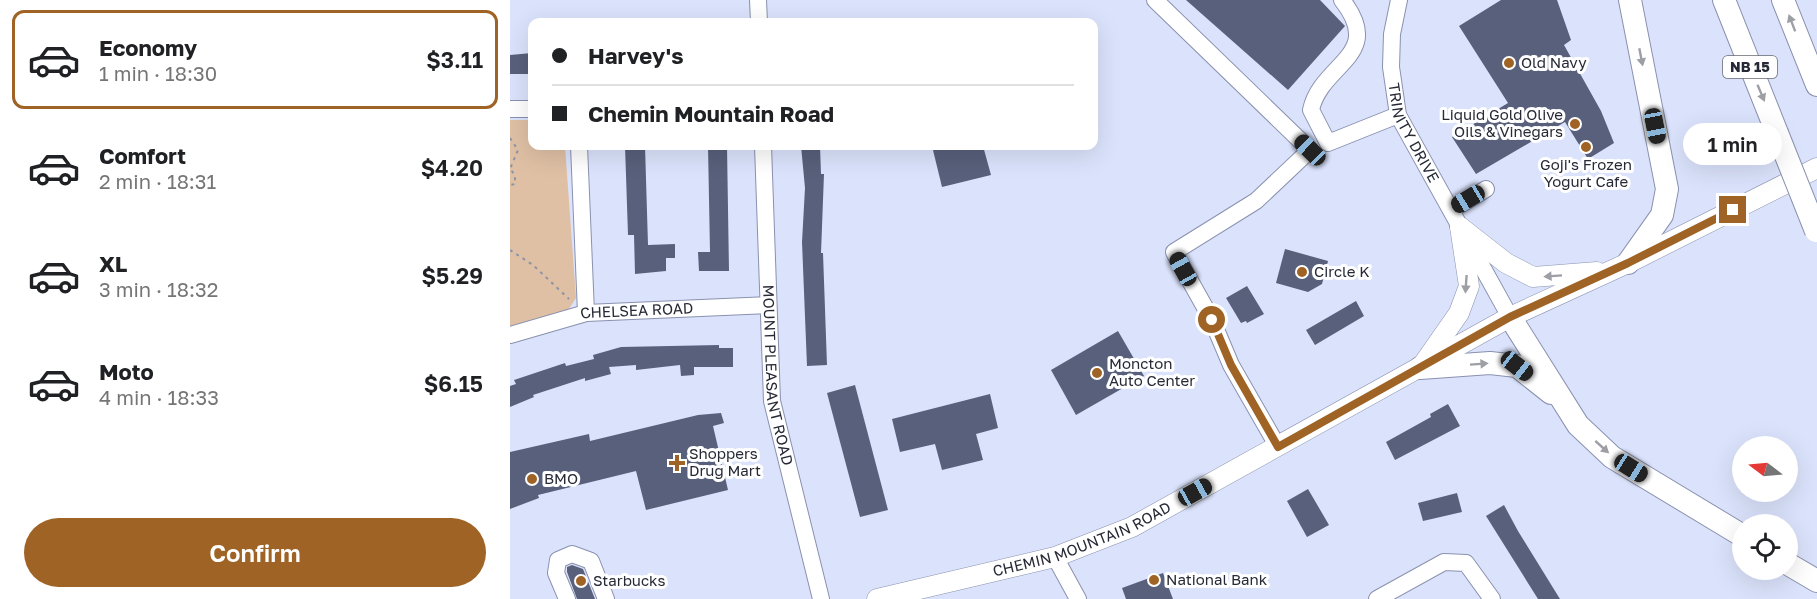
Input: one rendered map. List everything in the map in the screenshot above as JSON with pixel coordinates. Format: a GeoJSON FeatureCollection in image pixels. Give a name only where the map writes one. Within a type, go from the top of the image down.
{"type":"FeatureCollection","features":[{"type":"Feature","properties":{"kind":"highway"},"geometry":{"type":"LineString","coordinates":[[1620,267],[1662,215],[1667,189],[1630,0]]}},
{"type":"Feature","properties":{"kind":"highway","name":"NB 15"},"geometry":{"type":"LineString","coordinates":[[1724,0],[1817,232]]}},
{"type":"Feature","properties":{"kind":"highway"},"geometry":{"type":"LineString","coordinates":[[1784,0],[1817,85]]}},
{"type":"Feature","properties":{"kind":"highway"},"geometry":{"type":"LineString","coordinates":[[1510,317],[1578,425],[1612,457],[1732,529]]}},
{"type":"Feature","properties":{"kind":"highway"},"geometry":{"type":"LineString","coordinates":[[1420,368],[1490,363],[1517,366],[1564,403]]}},
{"type":"Feature","properties":{"kind":"highway"},"geometry":{"type":"LineString","coordinates":[[1798,570],[1817,581]]}},
{"type":"Feature","properties":{"kind":"main road","name":"CHEMIN MOUNTAIN ROAD"},"geometry":{"type":"LineString","coordinates":[[877,599],[1054,557],[1132,527],[1510,317],[1620,267],[1817,168]]}},
{"type":"Feature","properties":{"kind":"main road"},"geometry":{"type":"LineString","coordinates":[[1455,218],[1506,263],[1533,277],[1620,267]]}},
{"type":"Feature","properties":{"kind":"main road"},"geometry":{"type":"LineString","coordinates":[[1420,368],[1459,313],[1469,286],[1455,218]]}},
{"type":"Feature","properties":{"kind":"street"},"geometry":{"type":"LineString","coordinates":[[758,0],[759,18]]}},
{"type":"Feature","properties":{"kind":"street"},"geometry":{"type":"LineString","coordinates":[[1155,0],[1310,150]]}},
{"type":"Feature","properties":{"kind":"street"},"geometry":{"type":"LineString","coordinates":[[1328,142],[1311,110],[1314,97],[1354,51],[1358,35],[1355,16],[1342,0]]}},
{"type":"Feature","properties":{"kind":"street","name":"TRINITY DRIVE"},"geometry":{"type":"LineString","coordinates":[[1400,0],[1392,34],[1391,67],[1398,115],[1510,317]]}},
{"type":"Feature","properties":{"kind":"street"},"geometry":{"type":"LineString","coordinates":[[510,109],[528,109]]}},
{"type":"Feature","properties":{"kind":"street"},"geometry":{"type":"LineString","coordinates":[[1278,447],[1231,365],[1212,320],[1174,252],[1256,201],[1310,150],[1398,115]]}},
{"type":"Feature","properties":{"kind":"street"},"geometry":{"type":"LineString","coordinates":[[579,150],[586,313]]}},
{"type":"Feature","properties":{"kind":"street","name":"MOUNT PLEASANT ROAD"},"geometry":{"type":"LineString","coordinates":[[763,150],[772,401],[821,599]]}},
{"type":"Feature","properties":{"kind":"street"},"geometry":{"type":"LineString","coordinates":[[1455,218],[1486,189]]}},
{"type":"Feature","properties":{"kind":"street","name":"CHELSEA ROAD"},"geometry":{"type":"LineString","coordinates":[[510,335],[586,313],[768,305]]}},
{"type":"Feature","properties":{"kind":"street"},"geometry":{"type":"LineString","coordinates":[[567,599],[556,573],[558,560],[572,554],[591,561],[606,599]]}},
{"type":"Feature","properties":{"kind":"street"},"geometry":{"type":"LineString","coordinates":[[1054,557],[1078,599]]}},
{"type":"Feature","properties":{"kind":"street"},"geometry":{"type":"LineString","coordinates":[[1377,599],[1444,562],[1466,563],[1492,599]]}},
{"type":"Feature","properties":{"kind":"path"},"geometry":{"type":"LineString","coordinates":[[510,138],[518,150],[510,169],[515,175],[515,184],[510,185]]}},
{"type":"Feature","properties":{"kind":"path"},"geometry":{"type":"LineString","coordinates":[[510,250],[533,265],[569,300]]}},
{"type":"Feature","properties":{"kind":"shaded area"},"geometry":{"type":"Polygon","coordinates":[[[510,120],[528,120],[528,150],[565,150],[576,298],[567,312],[510,328],[510,120]]]}},
{"type":"Feature","properties":{"kind":"building"},"geometry":{"type":"Polygon","coordinates":[[[1186,0],[1320,0],[1345,26],[1288,90],[1186,0]]]}},
{"type":"Feature","properties":{"kind":"building"},"geometry":{"type":"Polygon","coordinates":[[[1501,0],[1557,0],[1571,40],[1564,45],[1601,111],[1614,143],[1588,159],[1565,122],[1476,174],[1452,137],[1508,103],[1459,26],[1501,0]]]}},
{"type":"Feature","properties":{"kind":"building"},"geometry":{"type":"Polygon","coordinates":[[[528,53],[528,74],[510,74],[510,55],[528,53]]]}},
{"type":"Feature","properties":{"kind":"building"},"geometry":{"type":"Polygon","coordinates":[[[625,150],[645,150],[648,245],[675,244],[675,258],[666,258],[666,271],[635,274],[634,235],[628,235],[625,150]]]}},
{"type":"Feature","properties":{"kind":"building"},"geometry":{"type":"Polygon","coordinates":[[[708,150],[727,150],[729,271],[699,271],[698,252],[710,252],[708,150]]]}},
{"type":"Feature","properties":{"kind":"building"},"geometry":{"type":"Polygon","coordinates":[[[801,150],[820,150],[821,174],[824,174],[821,253],[823,253],[827,365],[807,366],[802,242],[805,188],[801,150]]]}},
{"type":"Feature","properties":{"kind":"building"},"geometry":{"type":"Polygon","coordinates":[[[933,150],[984,150],[991,175],[942,187],[933,150]]]}},
{"type":"Feature","properties":{"kind":"building","name":"Circle K"},"geometry":{"type":"Polygon","coordinates":[[[1285,249],[1328,261],[1322,284],[1308,292],[1276,283],[1285,249]]]}},
{"type":"Feature","properties":{"kind":"building"},"geometry":{"type":"Polygon","coordinates":[[[1247,286],[1264,314],[1247,323],[1246,321],[1241,323],[1226,298],[1247,286]]]}},
{"type":"Feature","properties":{"kind":"building"},"geometry":{"type":"Polygon","coordinates":[[[1356,301],[1364,316],[1315,345],[1306,330],[1356,301]]]}},
{"type":"Feature","properties":{"kind":"building","name":"Moncton Auto Center"},"geometry":{"type":"Polygon","coordinates":[[[1118,331],[1144,376],[1076,415],[1051,370],[1118,331]]]}},
{"type":"Feature","properties":{"kind":"building"},"geometry":{"type":"Polygon","coordinates":[[[719,345],[719,348],[733,348],[733,367],[694,367],[694,375],[681,376],[680,365],[636,370],[636,365],[609,367],[611,374],[585,381],[585,378],[533,395],[534,397],[510,407],[510,386],[516,384],[514,380],[565,363],[566,366],[594,359],[593,355],[621,347],[719,345]]]}},
{"type":"Feature","properties":{"kind":"building"},"geometry":{"type":"Polygon","coordinates":[[[855,385],[888,510],[860,517],[827,393],[855,385]]]}},
{"type":"Feature","properties":{"kind":"building"},"geometry":{"type":"Polygon","coordinates":[[[990,394],[998,428],[976,434],[983,460],[942,470],[935,444],[900,452],[892,419],[990,394]]]}},
{"type":"Feature","properties":{"kind":"building"},"geometry":{"type":"Polygon","coordinates":[[[1448,404],[1460,426],[1395,460],[1386,442],[1431,417],[1430,414],[1448,404]]]}},
{"type":"Feature","properties":{"kind":"building"},"geometry":{"type":"Polygon","coordinates":[[[721,413],[724,423],[713,426],[728,490],[646,510],[636,471],[538,495],[539,498],[510,509],[510,452],[589,434],[590,441],[698,415],[721,413]]]}},
{"type":"Feature","properties":{"kind":"building"},"geometry":{"type":"Polygon","coordinates":[[[1308,489],[1329,525],[1307,537],[1287,501],[1308,489]]]}},
{"type":"Feature","properties":{"kind":"building"},"geometry":{"type":"Polygon","coordinates":[[[1457,493],[1462,512],[1423,521],[1418,503],[1457,493]]]}},
{"type":"Feature","properties":{"kind":"building"},"geometry":{"type":"Polygon","coordinates":[[[1504,505],[1560,599],[1538,599],[1486,516],[1504,505]]]}},
{"type":"Feature","properties":{"kind":"building","name":"Starbucks"},"geometry":{"type":"Polygon","coordinates":[[[572,565],[583,569],[595,599],[577,599],[567,572],[567,567],[572,565]]]}},
{"type":"Feature","properties":{"kind":"building","name":"National Bank"},"geometry":{"type":"Polygon","coordinates":[[[1163,573],[1173,599],[1126,599],[1122,588],[1163,573]]]}},
{"type":"Feature","properties":{"kind":"place","name":"Old Navy"},"geometry":{"type":"Point","coordinates":[1509,63]}},
{"type":"Feature","properties":{"kind":"place","name":"Liquid Gold Olive Oils & Vinegars"},"geometry":{"type":"Point","coordinates":[1575,124]}},
{"type":"Feature","properties":{"kind":"place","name":"Goji's Frozen Yogurt Cafe"},"geometry":{"type":"Point","coordinates":[1586,147]}},
{"type":"Feature","properties":{"kind":"place","name":"Circle K"},"geometry":{"type":"Point","coordinates":[1302,272]}},
{"type":"Feature","properties":{"kind":"place","name":"Moncton Auto Center"},"geometry":{"type":"Point","coordinates":[1097,373]}},
{"type":"Feature","properties":{"kind":"place","name":"Shoppers Drug Mart"},"geometry":{"type":"Point","coordinates":[677,463]}},
{"type":"Feature","properties":{"kind":"place","name":"BMO"},"geometry":{"type":"Point","coordinates":[532,479]}},
{"type":"Feature","properties":{"kind":"place","name":"National Bank"},"geometry":{"type":"Point","coordinates":[1154,580]}},
{"type":"Feature","properties":{"kind":"place","name":"Starbucks"},"geometry":{"type":"Point","coordinates":[581,581]}},
{"type":"Feature","properties":{"kind":"route"},"geometry":{"type":"LineString","coordinates":[[1212,320],[1231,365],[1278,447],[1510,317],[1628,263],[1733,210]]}}]}
